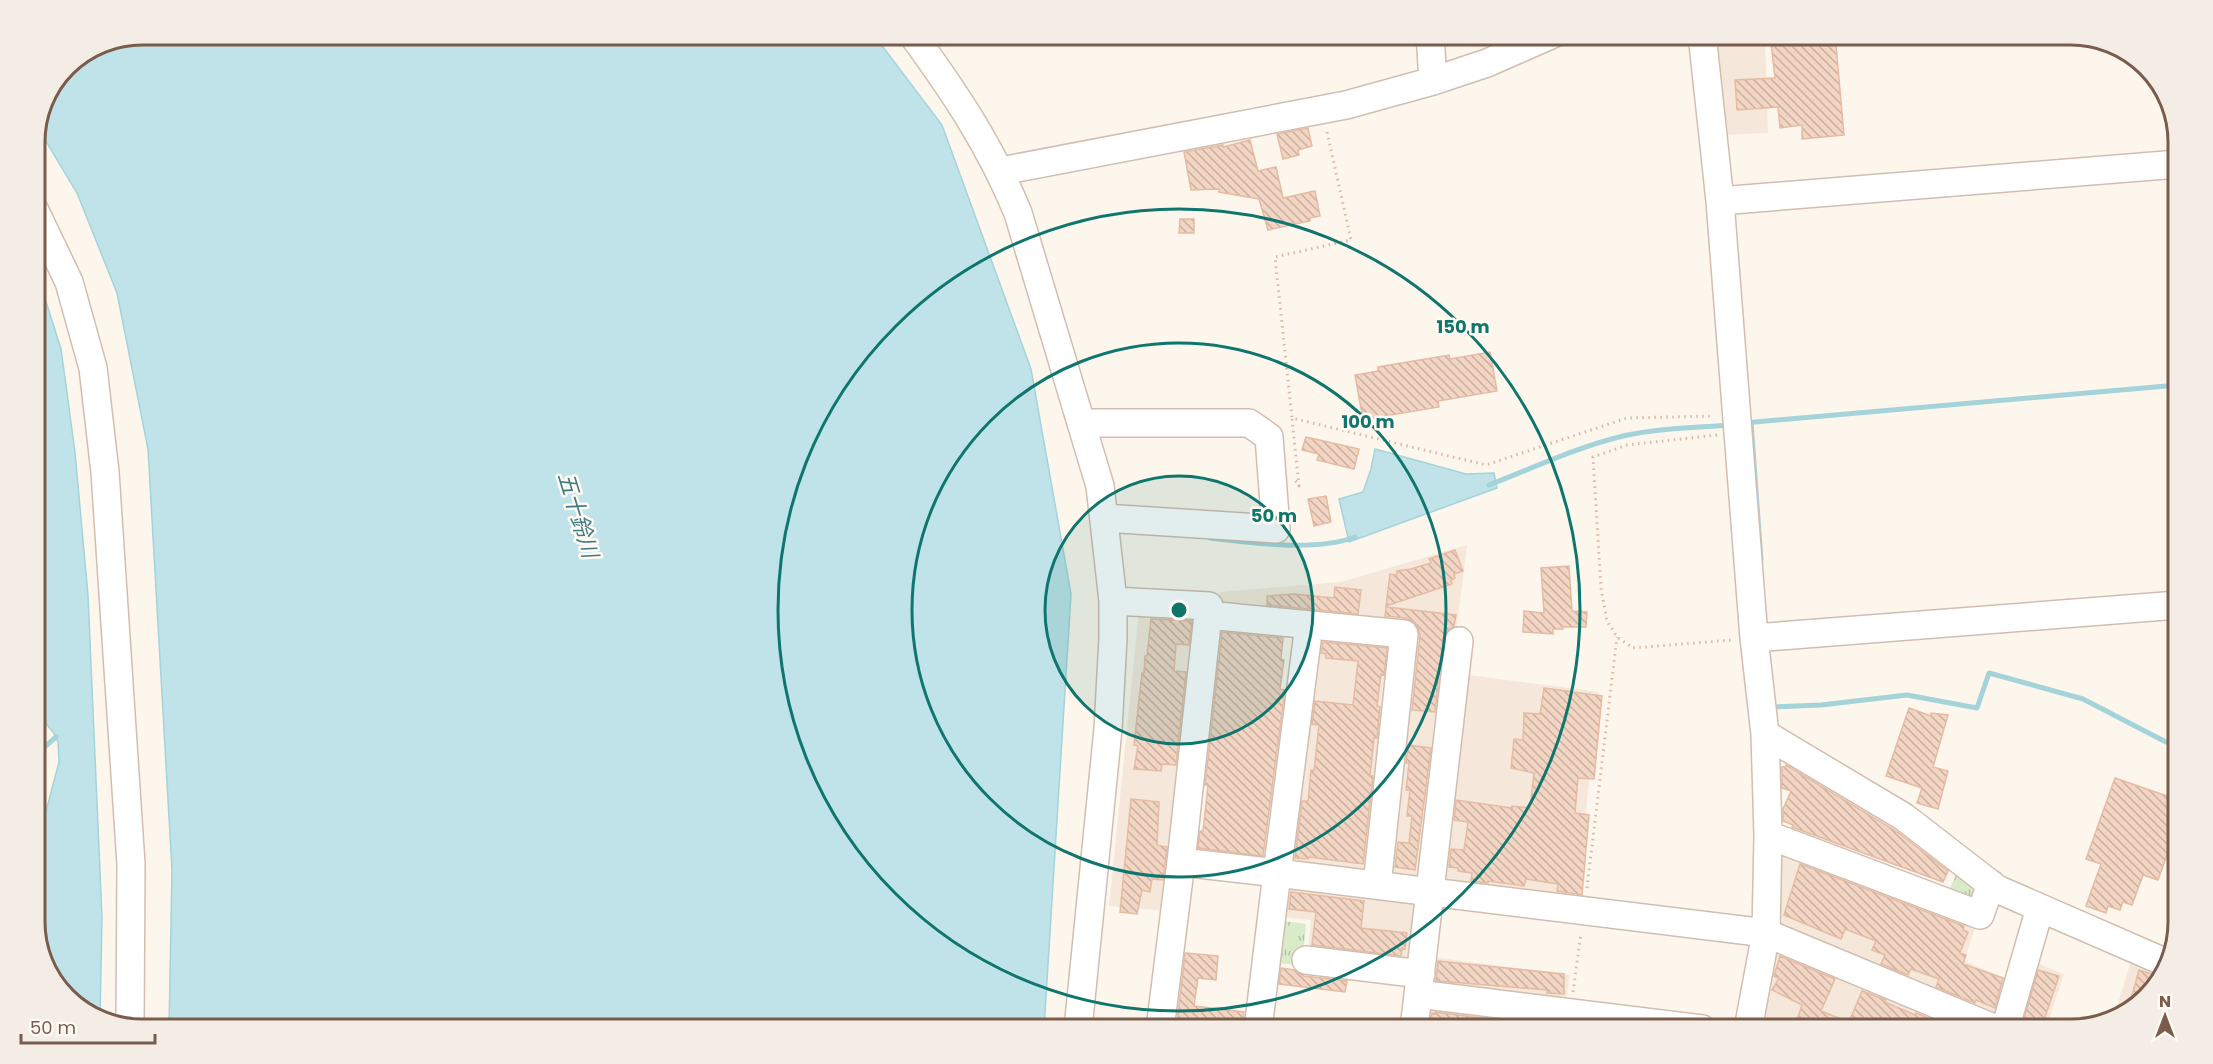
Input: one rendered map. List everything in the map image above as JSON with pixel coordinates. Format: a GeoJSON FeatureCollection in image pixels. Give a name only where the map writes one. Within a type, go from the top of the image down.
{"type":"FeatureCollection","features":[{"type":"Feature","properties":{"kind":"street"},"geometry":{"type":"LineString","coordinates":[[920,45],[976,126],[1001,171],[1018,213],[1100,486],[1113,601],[1113,638],[1108,729],[1079,1019]]}},
{"type":"Feature","properties":{"kind":"street"},"geometry":{"type":"LineString","coordinates":[[1431,45],[1433,81]]}},
{"type":"Feature","properties":{"kind":"street"},"geometry":{"type":"LineString","coordinates":[[1001,171],[1322,110],[1433,81],[1487,63],[1528,45]]}},
{"type":"Feature","properties":{"kind":"street"},"geometry":{"type":"LineString","coordinates":[[1703,45],[1720,201],[1738,427],[1765,637],[1768,835],[1766,933],[1750,1019]]}},
{"type":"Feature","properties":{"kind":"street"},"geometry":{"type":"LineString","coordinates":[[1720,201],[2168,165]]}},
{"type":"Feature","properties":{"kind":"street"},"geometry":{"type":"LineString","coordinates":[[45,232],[69,282],[93,368],[105,472],[131,864],[130,1018]]}},
{"type":"Feature","properties":{"kind":"street"},"geometry":{"type":"LineString","coordinates":[[1081,423],[1249,423],[1269,438],[1276,529],[1104,518]]}},
{"type":"Feature","properties":{"kind":"street"},"geometry":{"type":"LineString","coordinates":[[1113,601],[1209,606],[1161,1019]]}},
{"type":"Feature","properties":{"kind":"street"},"geometry":{"type":"LineString","coordinates":[[1765,637],[2168,606]]}},
{"type":"Feature","properties":{"kind":"street"},"geometry":{"type":"LineString","coordinates":[[1208,615],[1404,634],[1377,885]]}},
{"type":"Feature","properties":{"kind":"street"},"geometry":{"type":"LineString","coordinates":[[1259,1019],[1309,625]]}},
{"type":"Feature","properties":{"kind":"street"},"geometry":{"type":"LineString","coordinates":[[1415,1019],[1460,641]]}},
{"type":"Feature","properties":{"kind":"street"},"geometry":{"type":"LineString","coordinates":[[1765,734],[1905,817],[1997,889],[2160,960]]}},
{"type":"Feature","properties":{"kind":"street"},"geometry":{"type":"LineString","coordinates":[[1768,835],[1980,915],[1991,884]]}},
{"type":"Feature","properties":{"kind":"street"},"geometry":{"type":"LineString","coordinates":[[1181,862],[1766,933],[1972,1019]]}},
{"type":"Feature","properties":{"kind":"street"},"geometry":{"type":"LineString","coordinates":[[2008,1019],[2040,908]]}},
{"type":"Feature","properties":{"kind":"street"},"geometry":{"type":"LineString","coordinates":[[1306,960],[1419,984],[1527,1018],[1570,1011],[1629,1019]]}},
{"type":"Feature","properties":{"kind":"path"},"geometry":{"type":"LineString","coordinates":[[1322,110],[1351,240],[1275,257],[1292,418],[1486,465],[1627,418],[1738,427]]}},
{"type":"Feature","properties":{"kind":"path"},"geometry":{"type":"LineString","coordinates":[[1738,427],[1627,445],[1593,457],[1601,588],[1607,621],[1617,637],[1633,648],[1765,637]]}},
{"type":"Feature","properties":{"kind":"path"},"geometry":{"type":"LineString","coordinates":[[1570,1011],[1617,637]]}},
{"type":"Feature","properties":{"kind":"shaded area"},"geometry":{"type":"Polygon","coordinates":[[[1715,45],[1765,45],[1768,133],[1724,135],[1715,45]]]}},
{"type":"Feature","properties":{"kind":"shaded area"},"geometry":{"type":"Polygon","coordinates":[[[1467,545],[1425,884],[1382,880],[1410,629],[1218,609],[1220,592],[1341,582],[1467,545]]]}},
{"type":"Feature","properties":{"kind":"shaded area"},"geometry":{"type":"Polygon","coordinates":[[[1139,610],[1202,618],[1166,911],[1109,906],[1139,610]]]}},
{"type":"Feature","properties":{"kind":"shaded area"},"geometry":{"type":"Polygon","coordinates":[[[1314,633],[1396,641],[1371,878],[1282,868],[1314,633]]]}},
{"type":"Feature","properties":{"kind":"shaded area"},"geometry":{"type":"Polygon","coordinates":[[[1468,675],[1599,692],[1576,899],[1440,883],[1468,675]]]}},
{"type":"Feature","properties":{"kind":"shaded area"},"geometry":{"type":"Polygon","coordinates":[[[1777,850],[1977,922],[1964,961],[2010,980],[1996,1019],[1988,1019],[1773,926],[1777,850]]]}},
{"type":"Feature","properties":{"kind":"shaded area"},"geometry":{"type":"Polygon","coordinates":[[[1285,886],[1421,901],[1414,964],[1308,954],[1311,920],[1282,917],[1285,886]]]}},
{"type":"Feature","properties":{"kind":"shaded area"},"geometry":{"type":"Polygon","coordinates":[[[1776,937],[1947,1019],[1760,1019],[1776,937]]]}},
{"type":"Feature","properties":{"kind":"shaded area"},"geometry":{"type":"Polygon","coordinates":[[[1432,957],[1570,975],[1565,1003],[1427,989],[1432,957]]]}},
{"type":"Feature","properties":{"kind":"shaded area"},"geometry":{"type":"Polygon","coordinates":[[[2131,961],[2156,968],[2143,986],[2135,986],[2135,994],[2117,1007],[2131,961]]]}},
{"type":"Feature","properties":{"kind":"shaded area"},"geometry":{"type":"Polygon","coordinates":[[[2034,962],[2064,974],[2049,1019],[2014,1019],[2034,962]]]}},
{"type":"Feature","properties":{"kind":"shaded area"},"geometry":{"type":"Polygon","coordinates":[[[1424,1001],[1521,1013],[1520,1019],[1422,1019],[1424,1001]]]}},
{"type":"Feature","properties":{"kind":"green space"},"geometry":{"type":"Polygon","coordinates":[[[1959,869],[1986,887],[1971,907],[1945,898],[1959,869]]]}},
{"type":"Feature","properties":{"kind":"green space"},"geometry":{"type":"Polygon","coordinates":[[[1277,920],[1306,924],[1302,965],[1272,963],[1277,920]]]}},
{"type":"Feature","properties":{"kind":"water","name":"五十鈴川"},"geometry":{"type":"Polygon","coordinates":[[[142,45],[882,45],[942,125],[1031,369],[1071,594],[1045,1019],[169,1019],[172,870],[148,449],[117,293],[77,193],[45,140],[52,105],[61,88],[88,61],[105,52],[123,47],[142,45]]]}},
{"type":"Feature","properties":{"kind":"water"},"geometry":{"type":"Polygon","coordinates":[[[45,299],[61,349],[75,452],[88,595],[102,918],[100,1009],[78,995],[61,976],[47,941],[45,815],[59,762],[58,742],[45,723],[45,299]]]}},
{"type":"Feature","properties":{"kind":"water"},"geometry":{"type":"Polygon","coordinates":[[[1375,449],[1466,474],[1494,473],[1497,488],[1349,542],[1339,499],[1363,492],[1375,449]]]}},
{"type":"Feature","properties":{"kind":"building"},"geometry":{"type":"Polygon","coordinates":[[[1771,45],[1836,45],[1844,135],[1802,139],[1802,125],[1780,128],[1778,107],[1737,110],[1735,80],[1775,78],[1771,45]]]}},
{"type":"Feature","properties":{"kind":"building"},"geometry":{"type":"Polygon","coordinates":[[[1308,128],[1312,146],[1298,150],[1299,155],[1283,159],[1277,134],[1308,128]]]}},
{"type":"Feature","properties":{"kind":"building"},"geometry":{"type":"Polygon","coordinates":[[[1250,140],[1258,171],[1276,167],[1283,198],[1315,191],[1320,216],[1310,218],[1310,221],[1268,230],[1259,199],[1219,192],[1219,189],[1191,190],[1184,152],[1223,145],[1223,147],[1250,140]]]}},
{"type":"Feature","properties":{"kind":"building"},"geometry":{"type":"Polygon","coordinates":[[[1180,219],[1194,219],[1194,233],[1179,233],[1180,219]]]}},
{"type":"Feature","properties":{"kind":"building"},"geometry":{"type":"Polygon","coordinates":[[[1490,352],[1497,391],[1438,401],[1439,407],[1367,419],[1366,413],[1362,414],[1355,375],[1378,371],[1378,367],[1449,355],[1450,359],[1490,352]]]}},
{"type":"Feature","properties":{"kind":"building"},"geometry":{"type":"Polygon","coordinates":[[[1306,437],[1359,449],[1354,469],[1317,460],[1319,454],[1302,450],[1306,437]]]}},
{"type":"Feature","properties":{"kind":"building"},"geometry":{"type":"Polygon","coordinates":[[[1326,496],[1331,522],[1314,526],[1308,499],[1326,496]]]}},
{"type":"Feature","properties":{"kind":"building"},"geometry":{"type":"Polygon","coordinates":[[[1455,550],[1463,571],[1454,574],[1452,584],[1386,606],[1390,574],[1397,575],[1397,571],[1431,563],[1429,559],[1455,550]]]}},
{"type":"Feature","properties":{"kind":"building"},"geometry":{"type":"Polygon","coordinates":[[[1569,566],[1572,611],[1587,612],[1586,627],[1553,629],[1553,634],[1523,632],[1524,611],[1544,613],[1541,568],[1569,566]]]}},
{"type":"Feature","properties":{"kind":"building"},"geometry":{"type":"Polygon","coordinates":[[[1335,587],[1361,590],[1358,614],[1267,605],[1267,596],[1294,594],[1334,598],[1335,587]]]}},
{"type":"Feature","properties":{"kind":"building"},"geometry":{"type":"Polygon","coordinates":[[[1386,607],[1456,615],[1454,626],[1447,631],[1443,639],[1435,712],[1412,710],[1420,636],[1418,627],[1406,618],[1385,616],[1386,607]]]}},
{"type":"Feature","properties":{"kind":"building"},"geometry":{"type":"Polygon","coordinates":[[[1151,619],[1192,621],[1189,645],[1176,644],[1174,671],[1186,672],[1176,765],[1162,764],[1161,771],[1134,769],[1138,746],[1134,745],[1142,673],[1144,673],[1145,656],[1147,656],[1151,619]]]}},
{"type":"Feature","properties":{"kind":"building"},"geometry":{"type":"Polygon","coordinates":[[[1222,632],[1283,638],[1281,659],[1284,660],[1280,689],[1285,690],[1263,856],[1198,848],[1200,831],[1203,831],[1208,785],[1205,785],[1222,632]]]}},
{"type":"Feature","properties":{"kind":"building"},"geometry":{"type":"Polygon","coordinates":[[[1323,642],[1387,648],[1377,706],[1380,707],[1377,738],[1374,738],[1370,776],[1373,776],[1363,864],[1309,857],[1308,859],[1295,858],[1302,801],[1308,801],[1311,770],[1314,771],[1319,725],[1312,724],[1315,701],[1353,705],[1358,661],[1326,658],[1326,654],[1321,653],[1323,642]]]}},
{"type":"Feature","properties":{"kind":"building"},"geometry":{"type":"Polygon","coordinates":[[[1544,688],[1602,696],[1594,779],[1578,778],[1575,813],[1589,815],[1582,895],[1557,891],[1558,884],[1526,879],[1524,886],[1471,881],[1472,873],[1449,867],[1451,849],[1464,850],[1468,822],[1454,820],[1456,800],[1512,808],[1512,806],[1530,808],[1534,773],[1511,768],[1514,739],[1523,740],[1524,713],[1540,714],[1544,688]]]}},
{"type":"Feature","properties":{"kind":"building"},"geometry":{"type":"Polygon","coordinates":[[[1909,708],[1931,716],[1931,713],[1948,715],[1933,767],[1948,771],[1938,809],[1917,803],[1922,788],[1886,776],[1909,708]]]}},
{"type":"Feature","properties":{"kind":"building"},"geometry":{"type":"Polygon","coordinates":[[[1408,745],[1431,748],[1415,870],[1395,867],[1398,842],[1409,843],[1412,816],[1407,816],[1410,790],[1406,790],[1408,745]]]}},
{"type":"Feature","properties":{"kind":"building"},"geometry":{"type":"Polygon","coordinates":[[[1786,765],[1899,833],[1948,871],[1943,882],[1792,827],[1793,825],[1783,821],[1783,809],[1791,791],[1782,788],[1782,767],[1786,765]]]}},
{"type":"Feature","properties":{"kind":"building"},"geometry":{"type":"Polygon","coordinates":[[[2115,778],[2167,796],[2168,793],[2168,852],[2158,880],[2143,875],[2132,905],[2123,902],[2120,910],[2108,906],[2106,913],[2086,906],[2101,864],[2086,859],[2115,778]]]}},
{"type":"Feature","properties":{"kind":"building"},"geometry":{"type":"Polygon","coordinates":[[[1131,799],[1159,802],[1157,845],[1167,847],[1163,880],[1152,879],[1150,892],[1142,890],[1137,914],[1120,912],[1131,799]]]}},
{"type":"Feature","properties":{"kind":"building"},"geometry":{"type":"Polygon","coordinates":[[[1800,864],[1964,926],[1963,930],[1968,932],[1960,953],[1966,955],[1963,964],[2003,978],[1995,1008],[1976,1000],[1975,1003],[1936,987],[1939,979],[1911,969],[1908,975],[1881,964],[1885,955],[1872,950],[1876,941],[1845,929],[1841,939],[1784,915],[1800,864]]]}},
{"type":"Feature","properties":{"kind":"building"},"geometry":{"type":"Polygon","coordinates":[[[1291,892],[1364,901],[1361,928],[1407,933],[1405,949],[1402,948],[1401,956],[1312,945],[1316,912],[1289,909],[1291,892]]]}},
{"type":"Feature","properties":{"kind":"building"},"geometry":{"type":"Polygon","coordinates":[[[1185,953],[1218,956],[1216,980],[1198,978],[1194,1006],[1244,1012],[1243,1019],[1178,1019],[1185,953]]]}},
{"type":"Feature","properties":{"kind":"building"},"geometry":{"type":"Polygon","coordinates":[[[1780,956],[1835,979],[1821,1011],[1841,1019],[1797,1019],[1802,1005],[1772,990],[1779,978],[1774,976],[1780,956]]]}},
{"type":"Feature","properties":{"kind":"building"},"geometry":{"type":"Polygon","coordinates":[[[1438,961],[1564,974],[1564,994],[1547,993],[1547,990],[1438,981],[1436,980],[1438,961]]]}},
{"type":"Feature","properties":{"kind":"building"},"geometry":{"type":"Polygon","coordinates":[[[1281,968],[1294,970],[1304,976],[1347,981],[1345,992],[1279,984],[1281,968]]]}},
{"type":"Feature","properties":{"kind":"building"},"geometry":{"type":"Polygon","coordinates":[[[2038,970],[2059,976],[2044,1019],[2024,1019],[2038,970]]]}},
{"type":"Feature","properties":{"kind":"building"},"geometry":{"type":"Polygon","coordinates":[[[2139,970],[2153,975],[2143,986],[2135,986],[2135,994],[2131,998],[2139,970]]]}},
{"type":"Feature","properties":{"kind":"building"},"geometry":{"type":"Polygon","coordinates":[[[1862,991],[1915,1015],[1916,1013],[1930,1019],[1850,1019],[1862,991]]]}},
{"type":"Feature","properties":{"kind":"building"},"geometry":{"type":"Polygon","coordinates":[[[1435,1012],[1490,1019],[1431,1019],[1432,1013],[1435,1014],[1435,1012]]]}},
{"type":"Feature","properties":{"kind":"waterway"},"geometry":{"type":"LineString","coordinates":[[1744,423],[2168,386]]}},
{"type":"Feature","properties":{"kind":"waterway"},"geometry":{"type":"LineString","coordinates":[[1751,422],[1761,560]]}},
{"type":"Feature","properties":{"kind":"waterway"},"geometry":{"type":"LineString","coordinates":[[1489,485],[1572,452],[1623,436],[1662,430],[1728,425]]}},
{"type":"Feature","properties":{"kind":"waterway"},"geometry":{"type":"LineString","coordinates":[[1210,538],[1264,544],[1303,545],[1339,542],[1355,537]]}},
{"type":"Feature","properties":{"kind":"waterway"},"geometry":{"type":"LineString","coordinates":[[1772,707],[1821,705],[1907,695],[1977,708],[1989,673],[2083,699],[2168,742]]}},
{"type":"Feature","properties":{"kind":"waterway"},"geometry":{"type":"LineString","coordinates":[[45,746],[56,737]]}}]}
